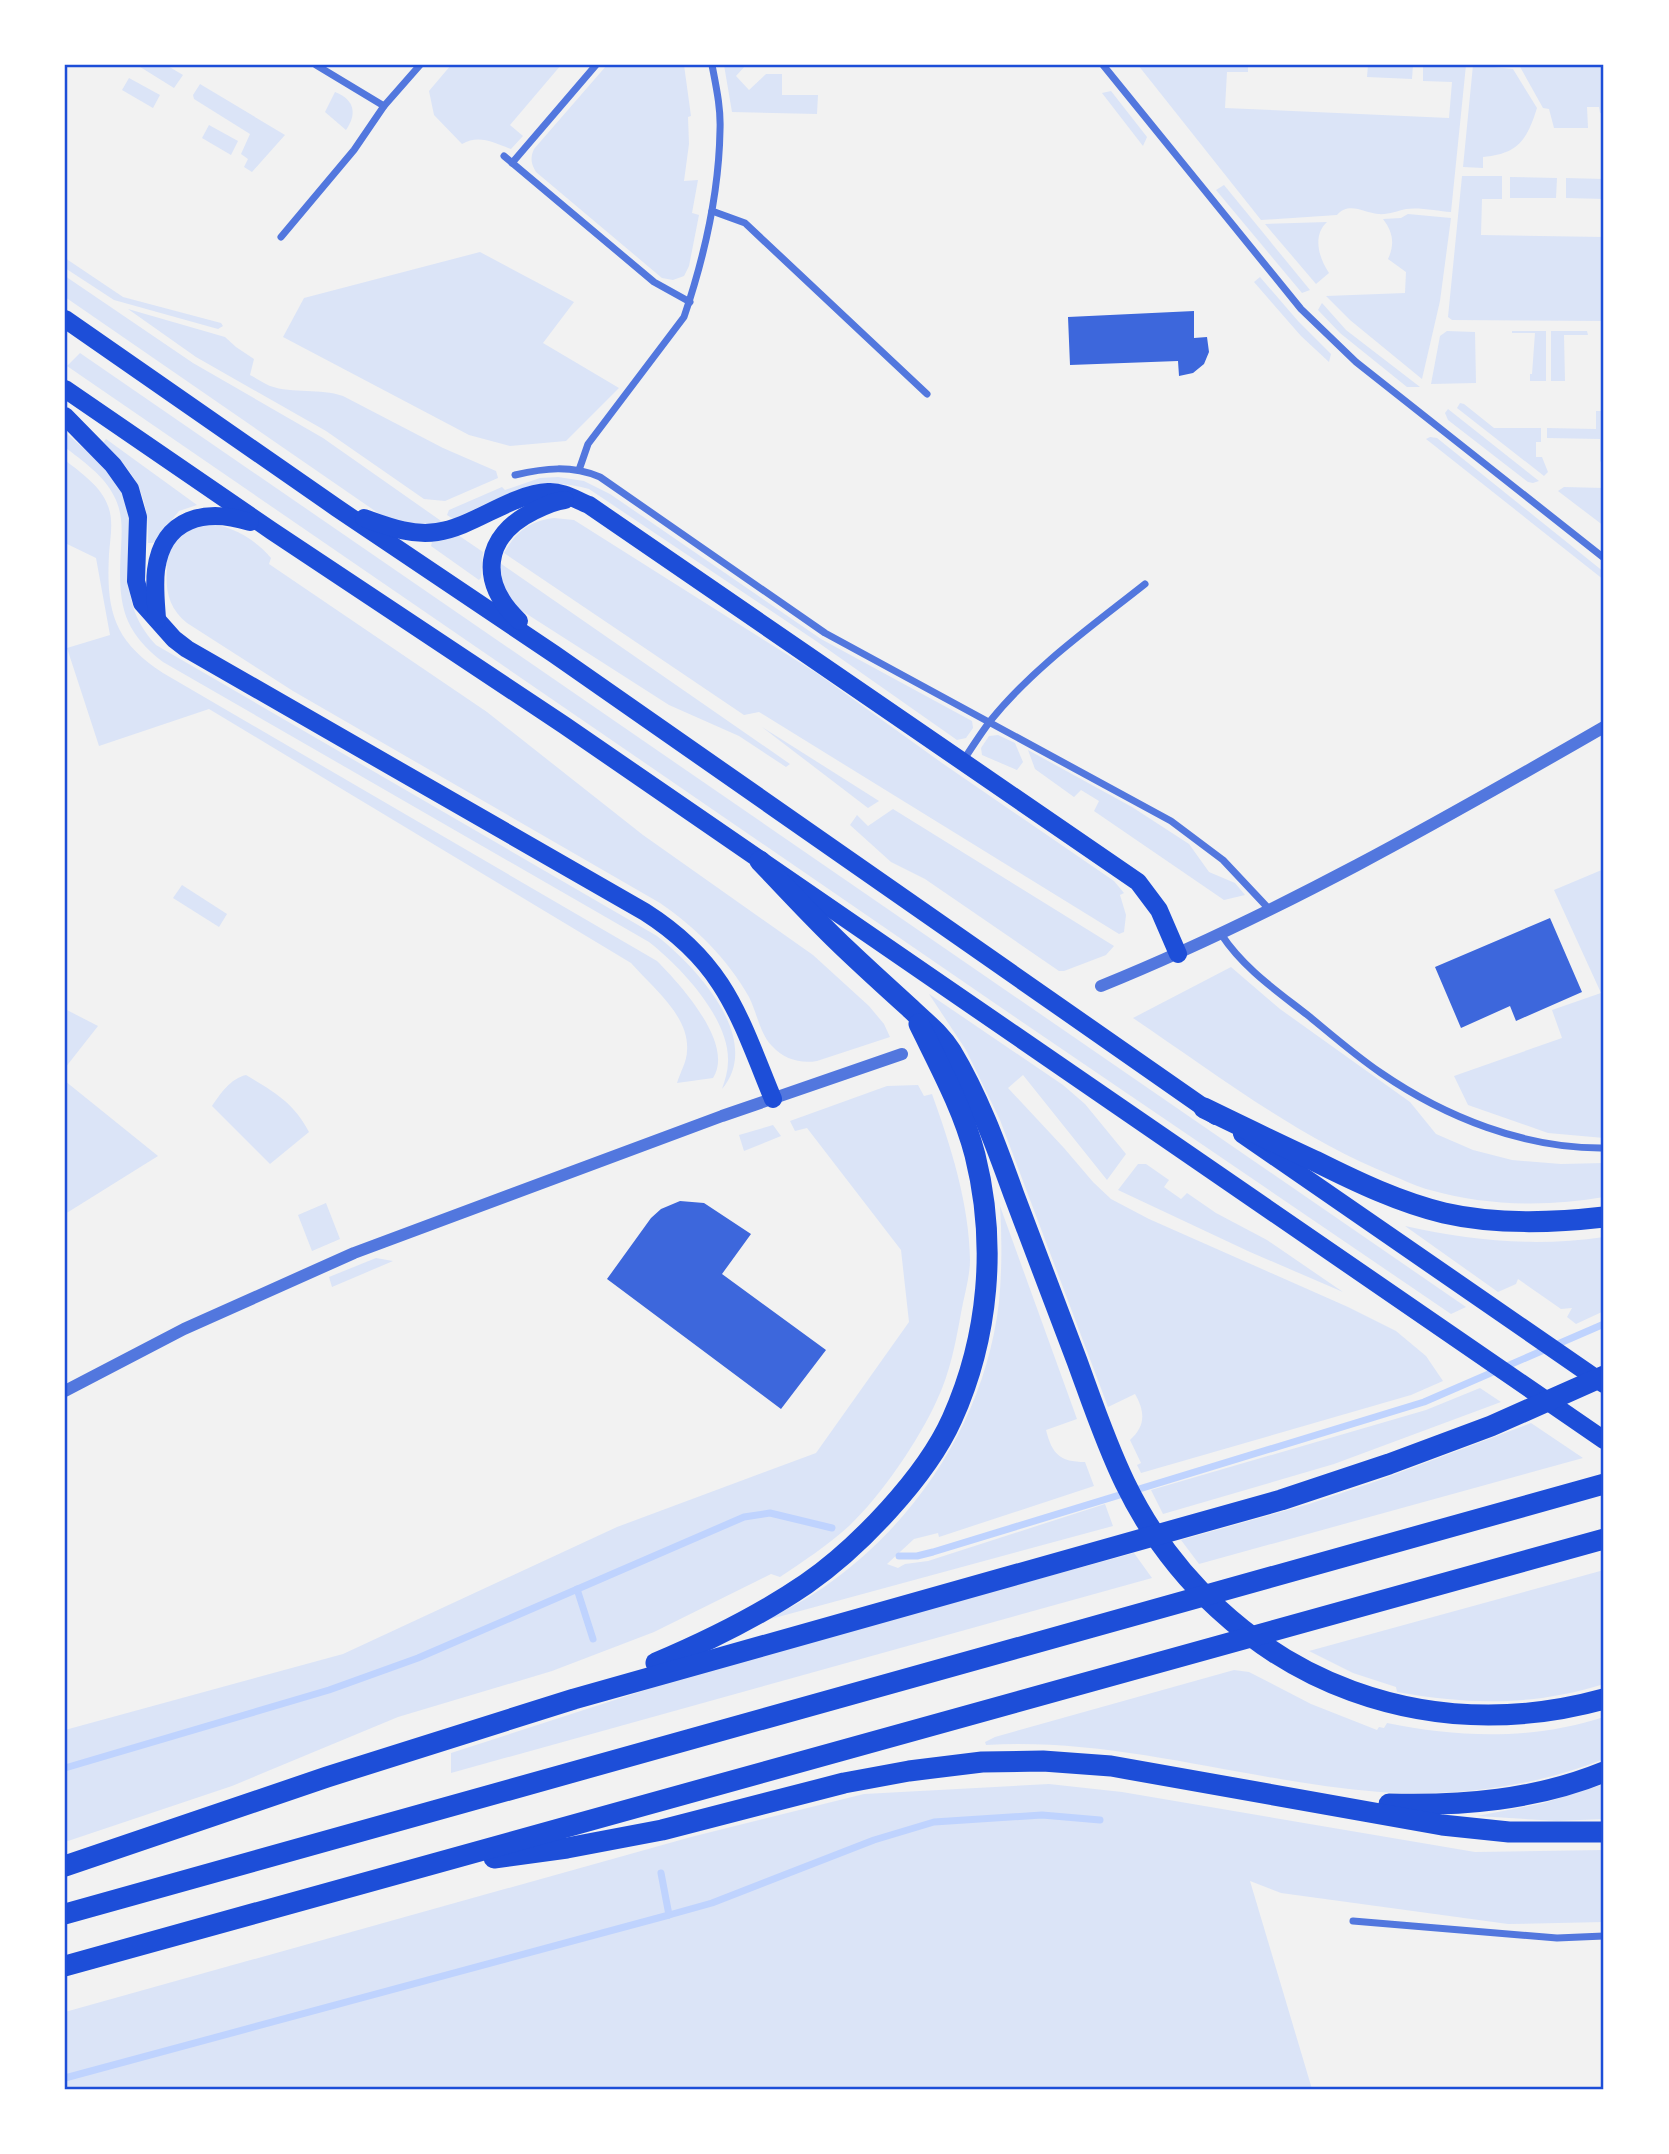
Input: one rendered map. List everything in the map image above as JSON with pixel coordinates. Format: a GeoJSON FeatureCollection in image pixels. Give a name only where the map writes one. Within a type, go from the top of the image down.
{"type":"FeatureCollection","features":[{"type":"Feature","properties":{"kind":"highway"},"geometry":{"type":"LineString","coordinates":[[760,861],[844,947],[936,1031],[949,1048],[987,1121],[1097,1415],[1126,1484],[1161,1544],[1217,1609],[1285,1660],[1338,1686],[1388,1702],[1448,1714],[1505,1716],[1553,1711],[1604,1699]]}},
{"type":"Feature","properties":{"kind":"highway"},"geometry":{"type":"LineString","coordinates":[[574,1699],[687,1650],[761,1612],[807,1583],[844,1554],[904,1492],[951,1421],[970,1369],[985,1304],[988,1272],[986,1230],[975,1156],[948,1083],[913,1012]]}},
{"type":"Feature","properties":{"kind":"highway"},"geometry":{"type":"LineString","coordinates":[[1204,1108],[1368,1187],[1446,1213],[1532,1222],[1604,1217]]}},
{"type":"Feature","properties":{"kind":"highway"},"geometry":{"type":"LineString","coordinates":[[65,1866],[327,1777],[574,1699],[1281,1500],[1491,1426],[1604,1376]]}},
{"type":"Feature","properties":{"kind":"highway"},"geometry":{"type":"LineString","coordinates":[[65,1914],[1604,1484]]}},
{"type":"Feature","properties":{"kind":"highway"},"geometry":{"type":"LineString","coordinates":[[65,1966],[1604,1538]]}},
{"type":"Feature","properties":{"kind":"highway"},"geometry":{"type":"LineString","coordinates":[[412,1869],[567,1848],[662,1830],[844,1783],[982,1762],[1043,1761],[1111,1766],[1442,1825],[1562,1833],[1604,1832]]}},
{"type":"Feature","properties":{"kind":"highway"},"geometry":{"type":"LineString","coordinates":[[1327,1803],[1474,1804],[1540,1792],[1604,1772]]}},
{"type":"Feature","properties":{"kind":"main road"},"geometry":{"type":"LineString","coordinates":[[65,319],[337,508],[554,654],[1604,1384]]}},
{"type":"Feature","properties":{"kind":"main road"},"geometry":{"type":"LineString","coordinates":[[65,389],[272,531],[564,725],[1604,1440]]}},
{"type":"Feature","properties":{"kind":"main road"},"geometry":{"type":"LineString","coordinates":[[65,416],[113,466],[130,489],[136,504],[139,527],[138,590],[142,603],[174,639],[187,649],[645,912],[676,933],[705,962],[732,1002],[773,1099]]}},
{"type":"Feature","properties":{"kind":"main road"},"geometry":{"type":"LineString","coordinates":[[337,508],[393,528],[428,533],[456,527],[538,494],[558,493],[579,501],[612,519],[1138,882],[1159,909],[1178,954]]}},
{"type":"Feature","properties":{"kind":"main road"},"geometry":{"type":"LineString","coordinates":[[554,654],[505,606],[494,586],[491,563],[498,541],[511,524],[558,501],[579,501]]}},
{"type":"Feature","properties":{"kind":"main road"},"geometry":{"type":"LineString","coordinates":[[157,619],[155,585],[159,556],[170,534],[187,520],[197,516],[221,515],[251,522],[272,531]]}},
{"type":"Feature","properties":{"kind":"street"},"geometry":{"type":"LineString","coordinates":[[316,65],[384,106]]}},
{"type":"Feature","properties":{"kind":"street"},"geometry":{"type":"LineString","coordinates":[[281,237],[354,150],[384,106],[420,65]]}},
{"type":"Feature","properties":{"kind":"street"},"geometry":{"type":"LineString","coordinates":[[512,163],[596,65]]}},
{"type":"Feature","properties":{"kind":"street"},"geometry":{"type":"LineString","coordinates":[[579,470],[589,444],[684,317],[690,302],[712,211],[720,128],[712,65]]}},
{"type":"Feature","properties":{"kind":"street"},"geometry":{"type":"LineString","coordinates":[[1103,65],[1301,309],[1356,362],[1604,558]]}},
{"type":"Feature","properties":{"kind":"street"},"geometry":{"type":"LineString","coordinates":[[504,156],[654,282],[690,302]]}},
{"type":"Feature","properties":{"kind":"street"},"geometry":{"type":"LineString","coordinates":[[712,211],[745,223],[927,394]]}},
{"type":"Feature","properties":{"kind":"street"},"geometry":{"type":"LineString","coordinates":[[515,475],[544,469],[579,470],[600,477],[825,633],[1171,821],[1223,860],[1269,909]]}},
{"type":"Feature","properties":{"kind":"street"},"geometry":{"type":"LineString","coordinates":[[963,761],[990,721],[1017,691],[1051,659],[1145,583]]}},
{"type":"Feature","properties":{"kind":"street"},"geometry":{"type":"LineString","coordinates":[[1101,986],[1221,934],[1362,864],[1604,727]]}},
{"type":"Feature","properties":{"kind":"street"},"geometry":{"type":"LineString","coordinates":[[1221,934],[1246,967],[1380,1072],[1436,1107],[1511,1135],[1583,1149],[1604,1148]]}},
{"type":"Feature","properties":{"kind":"street"},"geometry":{"type":"LineString","coordinates":[[65,1391],[184,1329],[354,1253],[518,1190],[902,1054]]}},
{"type":"Feature","properties":{"kind":"street"},"geometry":{"type":"LineString","coordinates":[[1353,1921],[1557,1938],[1604,1936]]}},
{"type":"Feature","properties":{"kind":"shaded area"},"geometry":{"type":"Polygon","coordinates":[[[137,65],[166,65],[183,75],[174,88],[137,65]]]}},
{"type":"Feature","properties":{"kind":"shaded area"},"geometry":{"type":"Polygon","coordinates":[[[451,65],[561,65],[510,125],[523,136],[511,149],[480,140],[462,144],[434,115],[429,91],[451,65]]]}},
{"type":"Feature","properties":{"kind":"shaded area"},"geometry":{"type":"Polygon","coordinates":[[[607,65],[684,65],[691,116],[688,117],[689,144],[684,181],[698,180],[692,213],[699,215],[689,266],[684,276],[673,280],[662,278],[536,172],[532,164],[534,149],[607,65]]]}},
{"type":"Feature","properties":{"kind":"shaded area"},"geometry":{"type":"Polygon","coordinates":[[[724,65],[746,65],[736,76],[749,90],[766,74],[782,74],[782,95],[818,95],[817,114],[732,112],[724,65]]]}},
{"type":"Feature","properties":{"kind":"shaded area"},"geometry":{"type":"Polygon","coordinates":[[[1138,65],[1248,65],[1248,72],[1227,72],[1225,108],[1449,118],[1452,82],[1423,81],[1423,65],[1466,65],[1451,212],[1406,209],[1382,214],[1352,208],[1337,215],[1261,220],[1138,65]]]}},
{"type":"Feature","properties":{"kind":"shaded area"},"geometry":{"type":"Polygon","coordinates":[[[1368,65],[1413,65],[1412,79],[1367,77],[1368,65]]]}},
{"type":"Feature","properties":{"kind":"shaded area"},"geometry":{"type":"Polygon","coordinates":[[[1473,65],[1513,69],[1537,108],[1525,137],[1505,153],[1483,157],[1483,168],[1463,167],[1473,65]]]}},
{"type":"Feature","properties":{"kind":"shaded area"},"geometry":{"type":"Polygon","coordinates":[[[1519,65],[1604,65],[1604,113],[1600,113],[1599,107],[1587,107],[1588,128],[1554,128],[1549,109],[1543,108],[1519,65]]]}},
{"type":"Feature","properties":{"kind":"shaded area"},"geometry":{"type":"Polygon","coordinates":[[[129,78],[160,95],[153,108],[122,90],[129,78]]]}},
{"type":"Feature","properties":{"kind":"shaded area"},"geometry":{"type":"Polygon","coordinates":[[[200,84],[285,135],[252,172],[244,167],[248,159],[241,154],[250,134],[194,99],[193,95],[200,84]]]}},
{"type":"Feature","properties":{"kind":"shaded area"},"geometry":{"type":"Polygon","coordinates":[[[1111,91],[1147,137],[1143,146],[1102,93],[1111,91]]]}},
{"type":"Feature","properties":{"kind":"shaded area"},"geometry":{"type":"Polygon","coordinates":[[[335,92],[347,99],[352,108],[352,118],[346,130],[325,112],[335,92]]]}},
{"type":"Feature","properties":{"kind":"shaded area"},"geometry":{"type":"Polygon","coordinates":[[[209,125],[238,141],[231,155],[202,138],[209,125]]]}},
{"type":"Feature","properties":{"kind":"shaded area"},"geometry":{"type":"Polygon","coordinates":[[[1462,176],[1502,176],[1502,199],[1482,199],[1481,235],[1604,237],[1604,321],[1452,320],[1448,317],[1462,176]]]}},
{"type":"Feature","properties":{"kind":"shaded area"},"geometry":{"type":"Polygon","coordinates":[[[1510,177],[1557,178],[1556,198],[1510,198],[1510,177]]]}},
{"type":"Feature","properties":{"kind":"shaded area"},"geometry":{"type":"Polygon","coordinates":[[[1566,178],[1604,179],[1604,199],[1566,198],[1566,178]]]}},
{"type":"Feature","properties":{"kind":"shaded area"},"geometry":{"type":"Polygon","coordinates":[[[1224,185],[1310,290],[1302,293],[1216,190],[1224,185]]]}},
{"type":"Feature","properties":{"kind":"shaded area"},"geometry":{"type":"Polygon","coordinates":[[[1408,214],[1451,218],[1440,301],[1422,379],[1350,320],[1326,296],[1405,293],[1406,272],[1388,259],[1392,238],[1383,219],[1401,218],[1408,214]]]}},
{"type":"Feature","properties":{"kind":"shaded area"},"geometry":{"type":"Polygon","coordinates":[[[1327,222],[1318,240],[1322,261],[1329,273],[1316,284],[1265,224],[1327,222]]]}},
{"type":"Feature","properties":{"kind":"shaded area"},"geometry":{"type":"Polygon","coordinates":[[[480,252],[574,302],[543,343],[619,388],[566,441],[510,446],[469,435],[283,337],[304,298],[480,252]]]}},
{"type":"Feature","properties":{"kind":"shaded area"},"geometry":{"type":"Polygon","coordinates":[[[65,258],[123,297],[221,323],[223,326],[218,329],[114,300],[65,268],[65,258]]]}},
{"type":"Feature","properties":{"kind":"shaded area"},"geometry":{"type":"Polygon","coordinates":[[[65,276],[193,363],[323,438],[444,523],[410,523],[378,513],[65,297],[65,276]]]}},
{"type":"Feature","properties":{"kind":"shaded area"},"geometry":{"type":"Polygon","coordinates":[[[1260,277],[1331,354],[1329,362],[1301,336],[1254,282],[1260,277]]]}},
{"type":"Feature","properties":{"kind":"shaded area"},"geometry":{"type":"Polygon","coordinates":[[[1322,303],[1346,330],[1420,387],[1407,387],[1340,333],[1318,310],[1322,303]]]}},
{"type":"Feature","properties":{"kind":"shaded area"},"geometry":{"type":"Polygon","coordinates":[[[128,309],[225,337],[254,359],[250,375],[267,385],[343,396],[443,448],[496,471],[498,478],[445,501],[424,499],[326,431],[196,357],[128,309]]]}},
{"type":"Feature","properties":{"kind":"shaded area"},"geometry":{"type":"Polygon","coordinates":[[[1447,331],[1475,332],[1476,383],[1431,384],[1440,336],[1447,331]]]}},
{"type":"Feature","properties":{"kind":"shaded area"},"geometry":{"type":"Polygon","coordinates":[[[1512,331],[1546,331],[1546,381],[1530,381],[1535,333],[1512,331]]]}},
{"type":"Feature","properties":{"kind":"shaded area"},"geometry":{"type":"Polygon","coordinates":[[[1551,331],[1587,331],[1588,335],[1564,335],[1565,381],[1551,381],[1551,331]]]}},
{"type":"Feature","properties":{"kind":"shaded area"},"geometry":{"type":"Polygon","coordinates":[[[80,353],[1466,1307],[1451,1314],[67,366],[80,353]]]}},
{"type":"Feature","properties":{"kind":"shaded area"},"geometry":{"type":"Polygon","coordinates":[[[1460,403],[1494,428],[1541,428],[1541,442],[1536,442],[1536,457],[1542,457],[1548,472],[1544,476],[1457,408],[1460,403]]]}},
{"type":"Feature","properties":{"kind":"shaded area"},"geometry":{"type":"Polygon","coordinates":[[[1448,409],[1539,481],[1528,482],[1448,420],[1445,413],[1448,409]]]}},
{"type":"Feature","properties":{"kind":"shaded area"},"geometry":{"type":"Polygon","coordinates":[[[1596,411],[1604,411],[1604,466],[1600,461],[1600,439],[1547,438],[1547,428],[1596,429],[1596,411]]]}},
{"type":"Feature","properties":{"kind":"shaded area"},"geometry":{"type":"Polygon","coordinates":[[[65,432],[110,474],[128,506],[131,520],[131,598],[139,621],[156,645],[657,936],[690,966],[706,985],[720,1005],[730,1027],[735,1048],[733,1069],[722,1089],[728,1062],[721,1029],[689,980],[649,942],[163,662],[149,650],[138,638],[125,612],[120,583],[122,528],[117,502],[99,475],[65,447],[65,432]]]}},
{"type":"Feature","properties":{"kind":"shaded area"},"geometry":{"type":"Polygon","coordinates":[[[1437,438],[1604,572],[1604,580],[1426,439],[1437,438]]]}},
{"type":"Feature","properties":{"kind":"shaded area"},"geometry":{"type":"Polygon","coordinates":[[[106,439],[197,505],[179,511],[153,543],[148,543],[146,512],[139,487],[125,465],[103,443],[106,439]]]}},
{"type":"Feature","properties":{"kind":"shaded area"},"geometry":{"type":"Polygon","coordinates":[[[65,460],[96,486],[108,506],[111,524],[109,593],[116,623],[133,649],[163,673],[657,961],[691,999],[711,1032],[717,1049],[718,1064],[713,1078],[677,1083],[687,1055],[682,1026],[668,1003],[631,963],[209,709],[99,746],[67,648],[110,635],[96,558],[65,543],[65,460]]]}},
{"type":"Feature","properties":{"kind":"shaded area"},"geometry":{"type":"Polygon","coordinates":[[[558,477],[584,481],[610,494],[821,639],[972,721],[973,728],[966,738],[957,740],[816,641],[589,489],[552,484],[535,486],[503,496],[453,519],[447,515],[449,510],[502,487],[505,490],[540,478],[558,477]]]}},
{"type":"Feature","properties":{"kind":"shaded area"},"geometry":{"type":"Polygon","coordinates":[[[1564,487],[1604,488],[1604,526],[1558,491],[1564,487]]]}},
{"type":"Feature","properties":{"kind":"shaded area"},"geometry":{"type":"Polygon","coordinates":[[[554,518],[574,520],[818,674],[1114,881],[1124,893],[1120,895],[1126,915],[1124,932],[1119,934],[759,712],[744,715],[504,553],[524,529],[554,518]]]}},
{"type":"Feature","properties":{"kind":"shaded area"},"geometry":{"type":"Polygon","coordinates":[[[205,524],[233,530],[250,539],[271,558],[269,564],[487,712],[643,835],[813,955],[869,1006],[884,1024],[890,1037],[817,1061],[804,1062],[787,1057],[764,1036],[749,997],[731,969],[698,933],[660,903],[293,691],[187,623],[169,598],[165,566],[174,544],[190,530],[205,524]]]}},
{"type":"Feature","properties":{"kind":"shaded area"},"geometry":{"type":"Polygon","coordinates":[[[458,535],[483,552],[479,580],[431,546],[432,542],[458,535]]]}},
{"type":"Feature","properties":{"kind":"shaded area"},"geometry":{"type":"Polygon","coordinates":[[[500,563],[790,764],[786,767],[739,736],[669,705],[519,609],[501,585],[500,563]]]}},
{"type":"Feature","properties":{"kind":"shaded area"},"geometry":{"type":"Polygon","coordinates":[[[762,727],[879,801],[868,808],[762,727]]]}},
{"type":"Feature","properties":{"kind":"shaded area"},"geometry":{"type":"Polygon","coordinates":[[[998,735],[1015,743],[1023,762],[1017,770],[982,755],[981,748],[989,736],[998,735]]]}},
{"type":"Feature","properties":{"kind":"shaded area"},"geometry":{"type":"Polygon","coordinates":[[[1028,750],[1132,807],[1189,844],[1209,872],[1235,883],[1245,895],[1224,900],[1094,811],[1099,801],[1081,790],[1074,797],[1035,769],[1028,750]]]}},
{"type":"Feature","properties":{"kind":"shaded area"},"geometry":{"type":"Polygon","coordinates":[[[893,809],[1114,946],[1106,955],[1059,971],[925,879],[891,862],[850,825],[857,815],[868,826],[893,809]]]}},
{"type":"Feature","properties":{"kind":"shaded area"},"geometry":{"type":"Polygon","coordinates":[[[1604,869],[1604,1138],[1548,1133],[1468,1105],[1454,1076],[1562,1038],[1552,1010],[1601,993],[1554,890],[1604,869]]]}},
{"type":"Feature","properties":{"kind":"shaded area"},"geometry":{"type":"Polygon","coordinates":[[[182,885],[227,914],[219,927],[173,898],[182,885]]]}},
{"type":"Feature","properties":{"kind":"shaded area"},"geometry":{"type":"Polygon","coordinates":[[[1231,967],[1280,1009],[1410,1102],[1436,1134],[1473,1150],[1512,1160],[1561,1164],[1604,1163],[1604,1197],[1539,1203],[1494,1202],[1425,1189],[1356,1160],[1290,1123],[1133,1018],[1231,967]]]}},
{"type":"Feature","properties":{"kind":"shaded area"},"geometry":{"type":"Polygon","coordinates":[[[929,994],[1063,1085],[1085,1104],[1126,1154],[1107,1180],[1023,1075],[1008,1088],[1111,1199],[1149,1219],[1396,1331],[1426,1356],[1443,1381],[1411,1395],[1141,1473],[1137,1465],[1141,1463],[1130,1440],[1141,1424],[1142,1412],[1138,1400],[1135,1394],[1108,1407],[1000,1120],[966,1050],[929,994]]]}},
{"type":"Feature","properties":{"kind":"shaded area"},"geometry":{"type":"Polygon","coordinates":[[[65,1009],[98,1026],[65,1068],[65,1009]]]}},
{"type":"Feature","properties":{"kind":"shaded area"},"geometry":{"type":"Polygon","coordinates":[[[246,1075],[289,1105],[309,1132],[270,1164],[212,1106],[231,1083],[246,1075]]]}},
{"type":"Feature","properties":{"kind":"shaded area"},"geometry":{"type":"Polygon","coordinates":[[[65,1081],[158,1156],[65,1214],[65,1081]]]}},
{"type":"Feature","properties":{"kind":"shaded area"},"geometry":{"type":"Polygon","coordinates":[[[918,1085],[924,1096],[932,1094],[958,1176],[969,1239],[969,1273],[952,1357],[937,1400],[898,1467],[849,1526],[780,1577],[771,1574],[654,1632],[552,1671],[398,1717],[232,1786],[65,1842],[65,1730],[343,1654],[617,1527],[816,1453],[909,1322],[901,1250],[807,1128],[795,1131],[790,1121],[887,1086],[918,1085]]]}},
{"type":"Feature","properties":{"kind":"shaded area"},"geometry":{"type":"Polygon","coordinates":[[[773,1125],[781,1136],[744,1151],[739,1135],[773,1125]]]}},
{"type":"Feature","properties":{"kind":"shaded area"},"geometry":{"type":"Polygon","coordinates":[[[1138,1164],[1146,1164],[1169,1180],[1164,1187],[1181,1199],[1187,1193],[1216,1213],[1267,1240],[1343,1292],[1118,1190],[1138,1164]]]}},
{"type":"Feature","properties":{"kind":"shaded area"},"geometry":{"type":"Polygon","coordinates":[[[326,1203],[340,1239],[312,1251],[298,1215],[326,1203]]]}},
{"type":"Feature","properties":{"kind":"shaded area"},"geometry":{"type":"Polygon","coordinates":[[[1000,1206],[1077,1419],[1046,1430],[1048,1438],[1058,1455],[1085,1462],[1094,1486],[939,1537],[938,1533],[914,1539],[887,1564],[898,1568],[905,1564],[928,1561],[1105,1504],[1113,1526],[767,1620],[823,1587],[864,1556],[921,1494],[944,1459],[980,1384],[992,1343],[1000,1290],[1000,1206]]]}},
{"type":"Feature","properties":{"kind":"shaded area"},"geometry":{"type":"Polygon","coordinates":[[[1405,1226],[1504,1241],[1554,1242],[1604,1237],[1604,1311],[1576,1324],[1567,1317],[1572,1308],[1561,1309],[1518,1279],[1516,1284],[1498,1292],[1405,1226]]]}},
{"type":"Feature","properties":{"kind":"shaded area"},"geometry":{"type":"Polygon","coordinates":[[[376,1258],[393,1261],[332,1287],[329,1277],[376,1258]]]}},
{"type":"Feature","properties":{"kind":"shaded area"},"geometry":{"type":"Polygon","coordinates":[[[1480,1388],[1501,1402],[1334,1464],[1163,1514],[1151,1490],[1426,1410],[1480,1388]]]}},
{"type":"Feature","properties":{"kind":"shaded area"},"geometry":{"type":"Polygon","coordinates":[[[1531,1423],[1583,1458],[1199,1564],[1181,1540],[1309,1504],[1531,1423]]]}},
{"type":"Feature","properties":{"kind":"shaded area"},"geometry":{"type":"Polygon","coordinates":[[[1134,1553],[1152,1578],[451,1773],[451,1753],[732,1662],[1134,1553]]]}},
{"type":"Feature","properties":{"kind":"shaded area"},"geometry":{"type":"Polygon","coordinates":[[[1604,1570],[1604,1684],[1527,1700],[1450,1699],[1397,1692],[1396,1687],[1353,1673],[1309,1651],[1604,1570]]]}},
{"type":"Feature","properties":{"kind":"shaded area"},"geometry":{"type":"Polygon","coordinates":[[[1234,1670],[1249,1672],[1311,1704],[1377,1730],[1379,1727],[1384,1728],[1387,1723],[1469,1734],[1523,1733],[1550,1730],[1604,1717],[1604,1759],[1550,1777],[1494,1788],[1409,1793],[1331,1787],[1085,1748],[1036,1744],[986,1745],[985,1742],[1234,1670]]]}},
{"type":"Feature","properties":{"kind":"shaded area"},"geometry":{"type":"Polygon","coordinates":[[[1049,1784],[1122,1792],[1475,1852],[1604,1850],[1604,1922],[1508,1924],[1281,1893],[1250,1881],[1312,2089],[65,2089],[65,2012],[691,1837],[864,1794],[1049,1784]]]}},
{"type":"Feature","properties":{"kind":"shaded area"},"geometry":{"type":"Polygon","coordinates":[[[1604,1784],[1604,1819],[1557,1821],[1477,1816],[1544,1803],[1604,1784]]]}},
{"type":"Feature","properties":{"kind":"building"},"geometry":{"type":"Polygon","coordinates":[[[1194,311],[1194,338],[1207,337],[1209,352],[1204,364],[1193,373],[1179,376],[1178,361],[1070,365],[1068,317],[1194,311]]]}},
{"type":"Feature","properties":{"kind":"building"},"geometry":{"type":"Polygon","coordinates":[[[1550,918],[1582,992],[1516,1021],[1510,1006],[1461,1028],[1435,967],[1550,918]]]}},
{"type":"Feature","properties":{"kind":"building"},"geometry":{"type":"Polygon","coordinates":[[[680,1201],[704,1203],[751,1234],[722,1274],[826,1350],[781,1409],[607,1279],[651,1218],[661,1209],[680,1201]]]}},
{"type":"Feature","properties":{"kind":"waterway"},"geometry":{"type":"LineString","coordinates":[[899,1556],[917,1556],[933,1552],[1424,1402],[1604,1324]]}},
{"type":"Feature","properties":{"kind":"waterway"},"geometry":{"type":"LineString","coordinates":[[65,1768],[329,1690],[418,1658],[744,1517],[770,1513],[832,1528]]}},
{"type":"Feature","properties":{"kind":"waterway"},"geometry":{"type":"LineString","coordinates":[[577,1589],[593,1639]]}},
{"type":"Feature","properties":{"kind":"waterway"},"geometry":{"type":"LineString","coordinates":[[669,1915],[712,1903],[874,1840],[934,1822],[1042,1815],[1100,1820]]}},
{"type":"Feature","properties":{"kind":"waterway"},"geometry":{"type":"LineString","coordinates":[[65,2078],[669,1915],[661,1873]]}}]}
